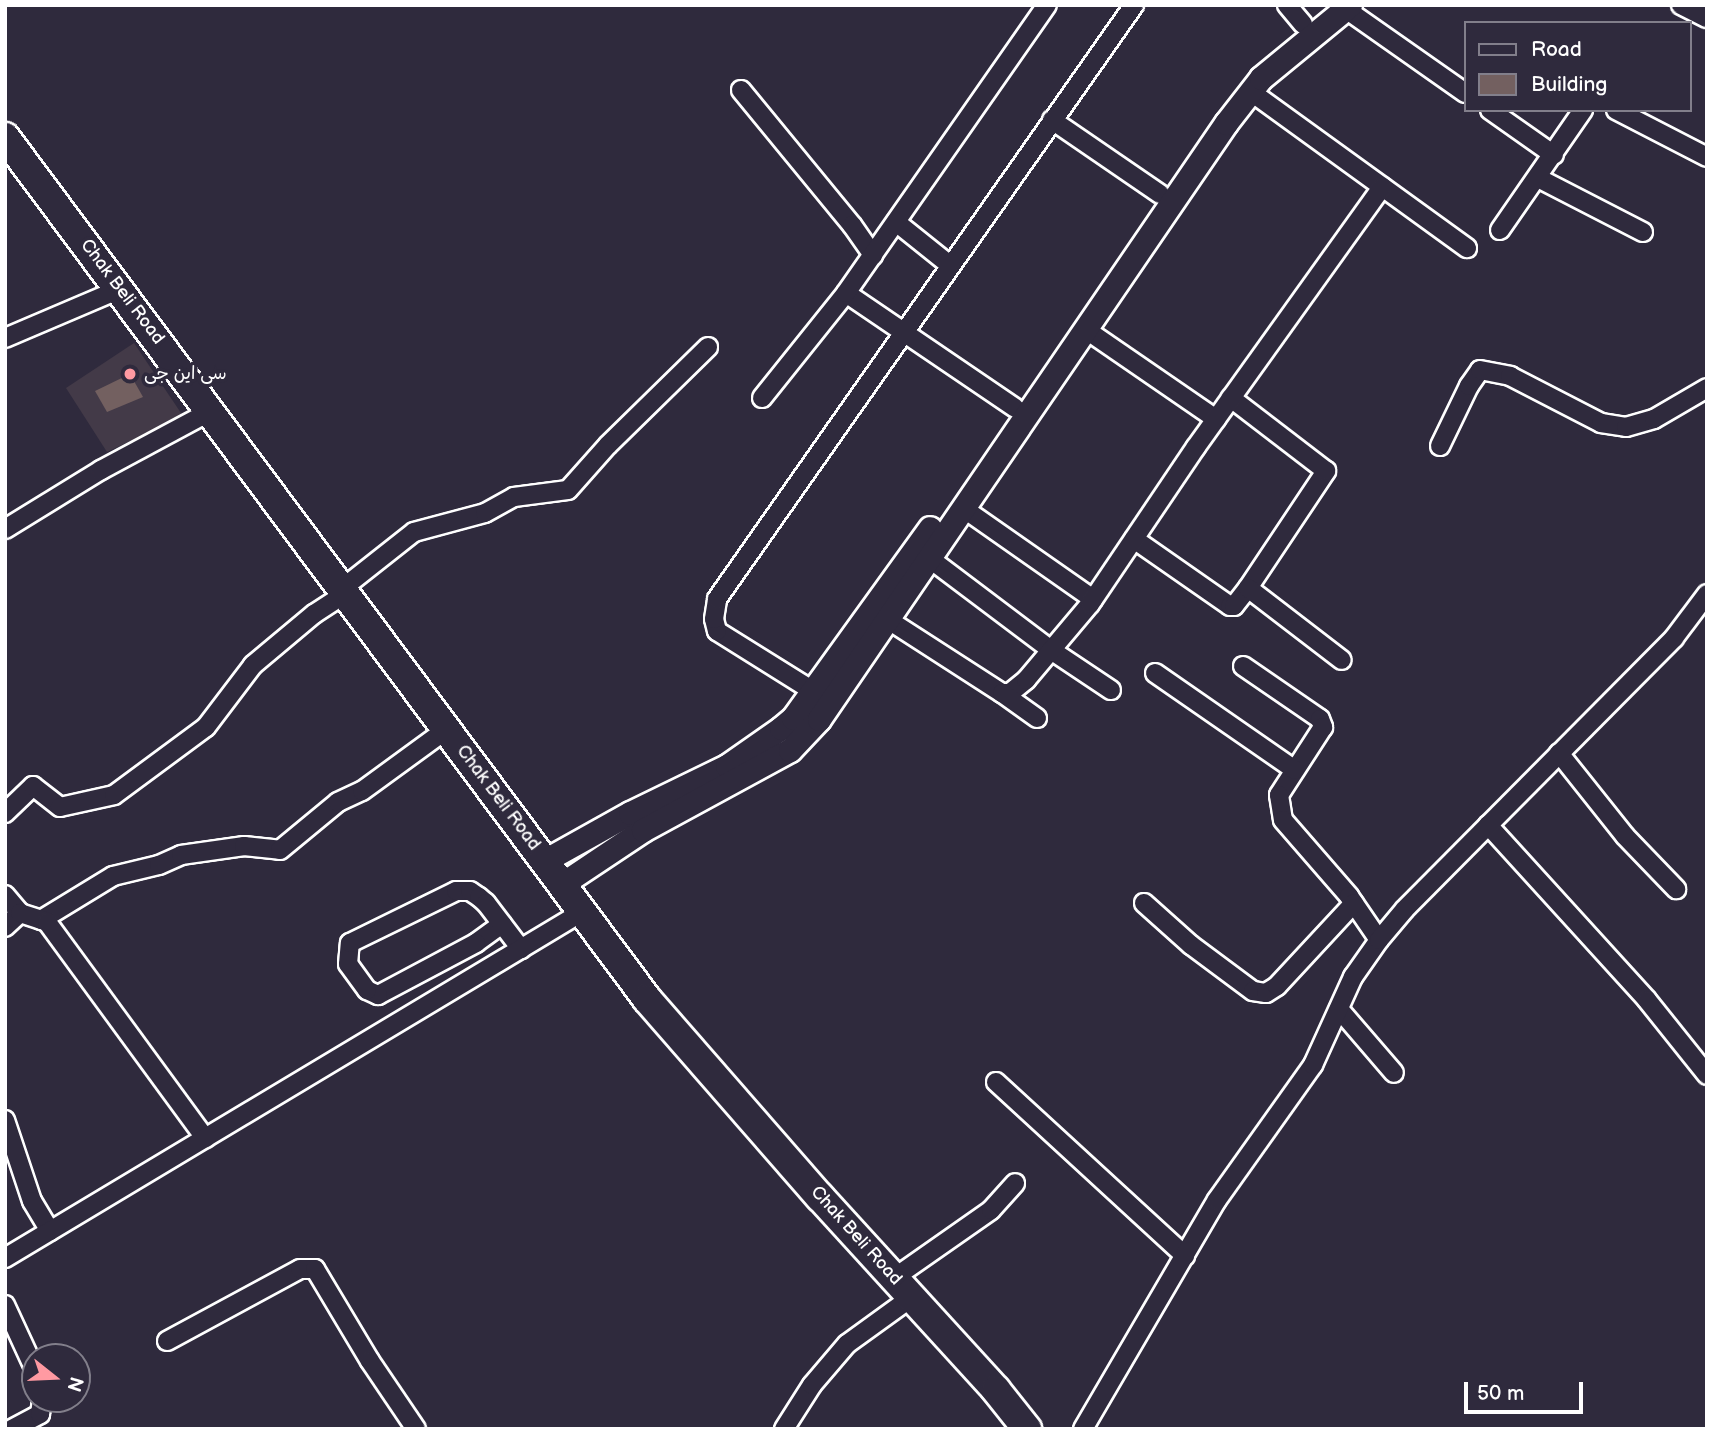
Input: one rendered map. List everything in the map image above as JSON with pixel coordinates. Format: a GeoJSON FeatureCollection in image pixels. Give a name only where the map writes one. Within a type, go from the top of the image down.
{"type":"FeatureCollection","features":[{"type":"Feature","properties":{"kind":"main road","name":"Chak Beli Road"},"geometry":{"type":"LineString","coordinates":[[5,137],[647,999],[996,1390],[1027,1429]]}},
{"type":"Feature","properties":{"kind":"street"},"geometry":{"type":"LineString","coordinates":[[762,398],[846,293],[1046,5]]}},
{"type":"Feature","properties":{"kind":"street"},"geometry":{"type":"LineString","coordinates":[[813,691],[717,631],[714,619],[717,599],[1134,5]]}},
{"type":"Feature","properties":{"kind":"street"},"geometry":{"type":"LineString","coordinates":[[1287,5],[1303,24]]}},
{"type":"Feature","properties":{"kind":"street"},"geometry":{"type":"LineString","coordinates":[[1681,5],[1707,18]]}},
{"type":"Feature","properties":{"kind":"street"},"geometry":{"type":"LineString","coordinates":[[562,884],[643,830],[790,750],[819,719],[963,508],[1160,194],[1238,83],[1303,24],[1340,6]]}},
{"type":"Feature","properties":{"kind":"street"},"geometry":{"type":"LineString","coordinates":[[1340,6],[1464,91]]}},
{"type":"Feature","properties":{"kind":"street"},"geometry":{"type":"LineString","coordinates":[[544,861],[630,813],[738,759],[793,718],[1014,408],[1085,329],[1149,232],[1250,91],[1340,6]]}},
{"type":"Feature","properties":{"kind":"street"},"geometry":{"type":"LineString","coordinates":[[741,90],[852,225],[873,255]]}},
{"type":"Feature","properties":{"kind":"street"},"geometry":{"type":"LineString","coordinates":[[1250,91],[1467,248]]}},
{"type":"Feature","properties":{"kind":"street"},"geometry":{"type":"LineString","coordinates":[[1493,112],[1554,155]]}},
{"type":"Feature","properties":{"kind":"street"},"geometry":{"type":"LineString","coordinates":[[1500,230],[1582,112]]}},
{"type":"Feature","properties":{"kind":"street"},"geometry":{"type":"LineString","coordinates":[[1620,112],[1707,157]]}},
{"type":"Feature","properties":{"kind":"street"},"geometry":{"type":"LineString","coordinates":[[1052,120],[1160,194]]}},
{"type":"Feature","properties":{"kind":"street"},"geometry":{"type":"LineString","coordinates":[[1538,178],[1643,232]]}},
{"type":"Feature","properties":{"kind":"street"},"geometry":{"type":"LineString","coordinates":[[1002,693],[1010,692],[1026,680],[1093,599],[1216,419],[1382,187]]}},
{"type":"Feature","properties":{"kind":"street"},"geometry":{"type":"LineString","coordinates":[[896,222],[951,266]]}},
{"type":"Feature","properties":{"kind":"street"},"geometry":{"type":"LineString","coordinates":[[5,338],[120,289]]}},
{"type":"Feature","properties":{"kind":"street"},"geometry":{"type":"LineString","coordinates":[[846,293],[1014,408]]}},
{"type":"Feature","properties":{"kind":"street"},"geometry":{"type":"LineString","coordinates":[[1085,329],[1216,419]]}},
{"type":"Feature","properties":{"kind":"street"},"geometry":{"type":"LineString","coordinates":[[5,813],[33,786],[51,797],[60,807],[114,795],[206,727],[253,665],[414,532],[485,513],[514,497],[568,491],[608,445],[708,347]]}},
{"type":"Feature","properties":{"kind":"street"},"geometry":{"type":"LineString","coordinates":[[1440,446],[1469,386],[1480,370],[1510,376],[1601,423],[1626,427],[1654,419],[1707,388]]}},
{"type":"Feature","properties":{"kind":"street"},"geometry":{"type":"LineString","coordinates":[[1134,539],[1230,607],[1234,606],[1248,588],[1326,471],[1231,398]]}},
{"type":"Feature","properties":{"kind":"street"},"geometry":{"type":"LineString","coordinates":[[5,529],[101,470],[211,411]]}},
{"type":"Feature","properties":{"kind":"street"},"geometry":{"type":"LineString","coordinates":[[963,508],[1093,599]]}},
{"type":"Feature","properties":{"kind":"street"},"geometry":{"type":"LineString","coordinates":[[929,558],[1051,650],[1111,690]]}},
{"type":"Feature","properties":{"kind":"street"},"geometry":{"type":"LineString","coordinates":[[1248,588],[1342,660]]}},
{"type":"Feature","properties":{"kind":"street"},"geometry":{"type":"LineString","coordinates":[[1083,1429],[1217,1200],[1313,1065],[1353,977],[1379,940],[1405,909],[1674,638],[1707,594]]}},
{"type":"Feature","properties":{"kind":"street"},"geometry":{"type":"LineString","coordinates":[[887,619],[1037,718]]}},
{"type":"Feature","properties":{"kind":"street"},"geometry":{"type":"LineString","coordinates":[[1243,666],[1320,719],[1323,727],[1279,795],[1283,820],[1354,903],[1379,940]]}},
{"type":"Feature","properties":{"kind":"street"},"geometry":{"type":"LineString","coordinates":[[1155,673],[1294,770]]}},
{"type":"Feature","properties":{"kind":"street"},"geometry":{"type":"LineString","coordinates":[[41,920],[113,876],[159,865],[181,855],[244,846],[280,849],[338,802],[362,791],[447,729]]}},
{"type":"Feature","properties":{"kind":"street"},"geometry":{"type":"LineString","coordinates":[[1559,754],[1625,836],[1676,889]]}},
{"type":"Feature","properties":{"kind":"street"},"geometry":{"type":"LineString","coordinates":[[1489,825],[1647,1000],[1707,1075]]}},
{"type":"Feature","properties":{"kind":"street"},"geometry":{"type":"LineString","coordinates":[[502,924],[476,943],[377,995],[367,990],[348,964],[350,943],[456,891],[470,891],[479,897],[502,924],[521,949]]}},
{"type":"Feature","properties":{"kind":"street"},"geometry":{"type":"LineString","coordinates":[[5,895],[20,913],[47,922],[205,1138]]}},
{"type":"Feature","properties":{"kind":"street"},"geometry":{"type":"LineString","coordinates":[[1144,903],[1191,945],[1253,991],[1266,993],[1277,986],[1354,903]]}},
{"type":"Feature","properties":{"kind":"street"},"geometry":{"type":"LineString","coordinates":[[5,1258],[582,912]]}},
{"type":"Feature","properties":{"kind":"street"},"geometry":{"type":"LineString","coordinates":[[5,927],[20,913]]}},
{"type":"Feature","properties":{"kind":"street"},"geometry":{"type":"LineString","coordinates":[[1339,1009],[1394,1073]]}},
{"type":"Feature","properties":{"kind":"street"},"geometry":{"type":"LineString","coordinates":[[996,1082],[1185,1255]]}},
{"type":"Feature","properties":{"kind":"street"},"geometry":{"type":"LineString","coordinates":[[5,1120],[32,1201],[50,1231]]}},
{"type":"Feature","properties":{"kind":"street"},"geometry":{"type":"LineString","coordinates":[[784,1429],[812,1385],[839,1352],[903,1288],[992,1210],[1015,1182]]}},
{"type":"Feature","properties":{"kind":"street"},"geometry":{"type":"LineString","coordinates":[[167,1341],[300,1269],[315,1269],[370,1362],[416,1429]]}},
{"type":"Feature","properties":{"kind":"street"},"geometry":{"type":"LineString","coordinates":[[5,1305],[23,1343]]}},
{"type":"Feature","properties":{"kind":"street"},"geometry":{"type":"LineString","coordinates":[[12,1429],[40,1413]]}},
{"type":"Feature","properties":{"kind":"shaded area"},"geometry":{"type":"Polygon","coordinates":[[[134,343],[183,416],[107,452],[66,388],[134,343]]]}},
{"type":"Feature","properties":{"kind":"building"},"geometry":{"type":"Polygon","coordinates":[[[130,374],[143,397],[107,412],[95,391],[130,374]]]}},
{"type":"Feature","properties":{"kind":"place","name":"سی این جی"},"geometry":{"type":"Point","coordinates":[130,374]}}]}
